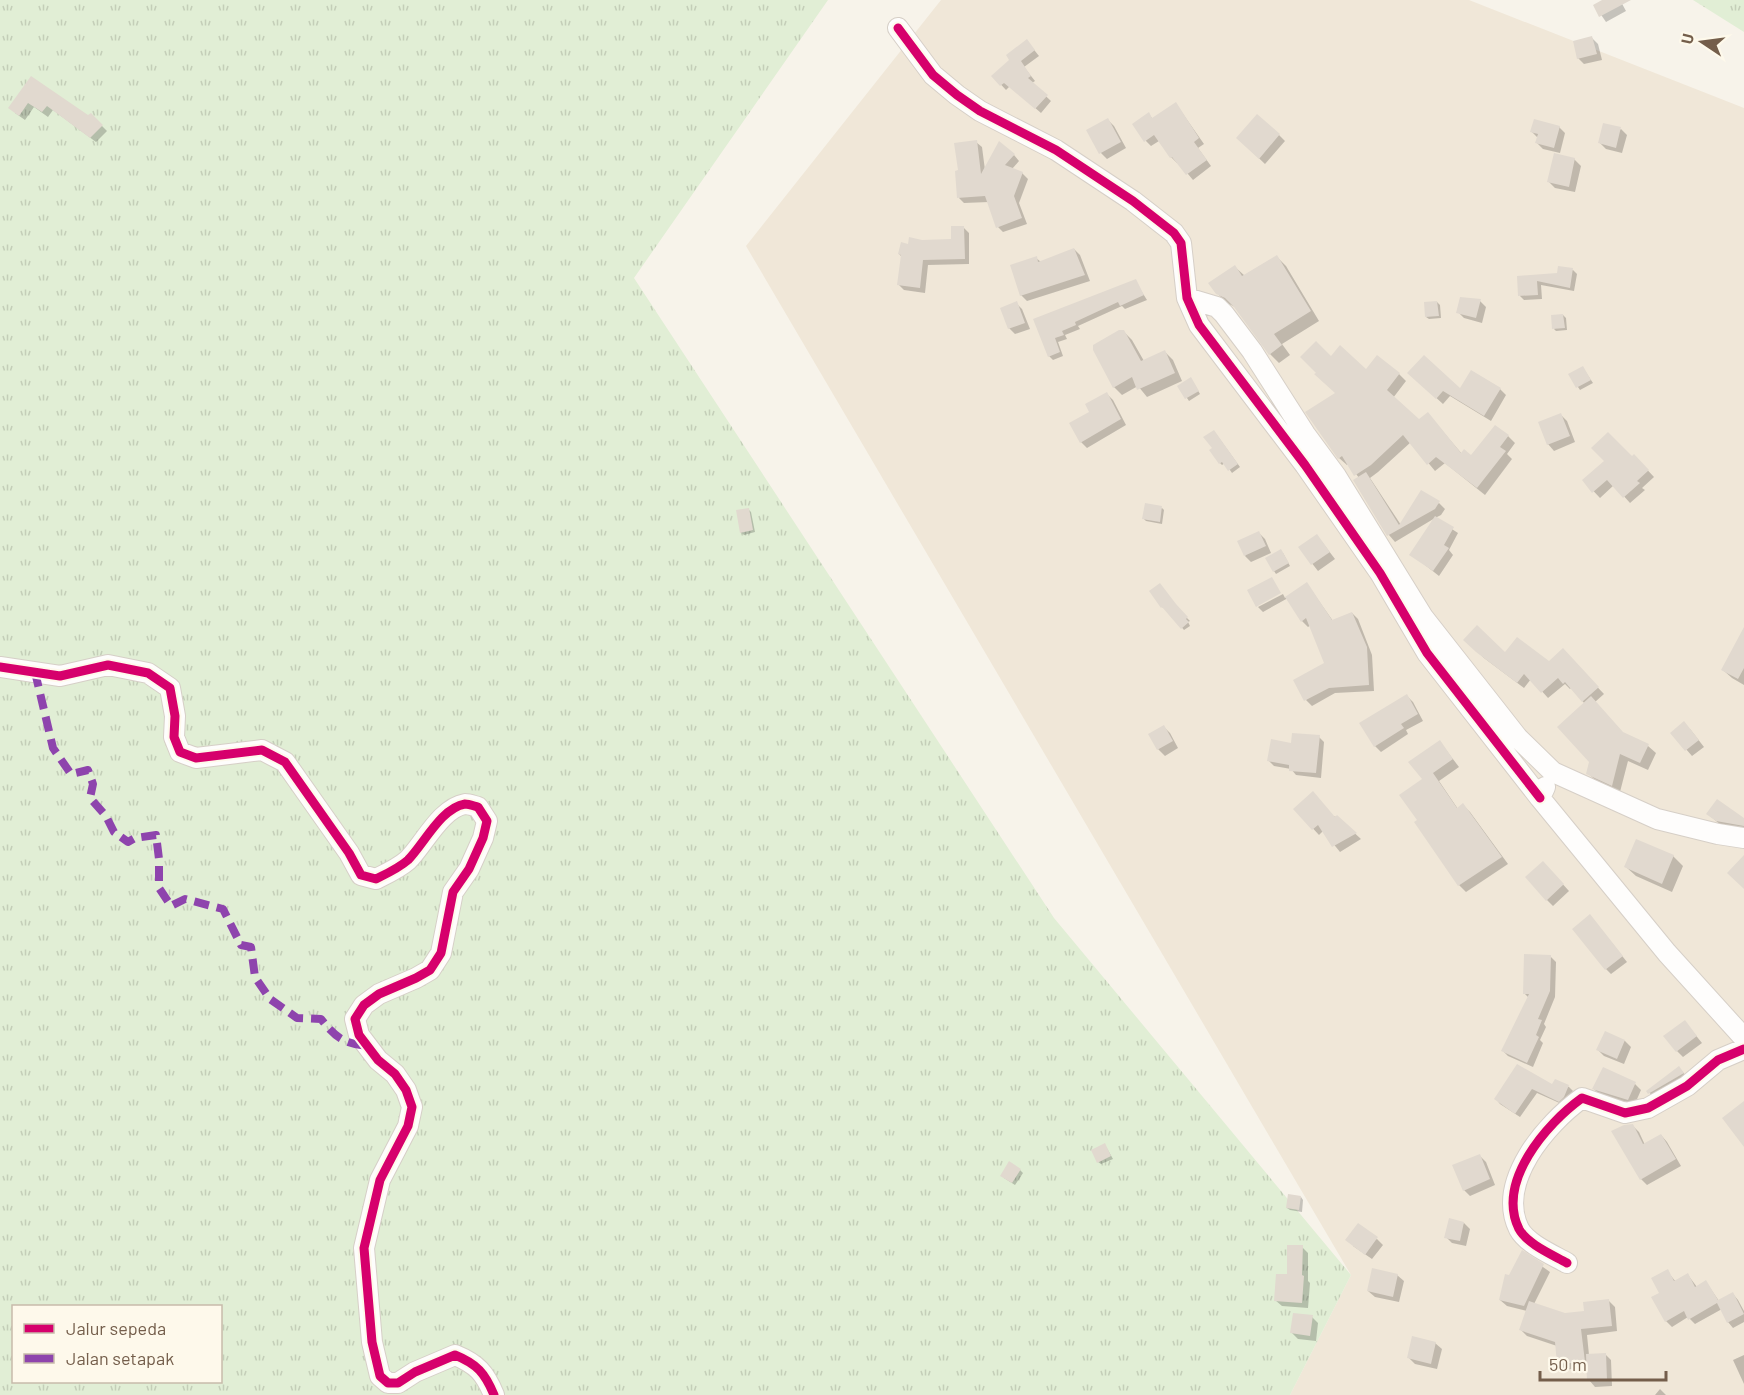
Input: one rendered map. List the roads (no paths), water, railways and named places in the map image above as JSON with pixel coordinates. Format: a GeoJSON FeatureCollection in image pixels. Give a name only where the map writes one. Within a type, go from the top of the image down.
{"type":"FeatureCollection","features":[{"type":"Feature","properties":{"kind":"street"},"geometry":{"type":"LineString","coordinates":[[898,28],[933,75],[957,95],[981,111],[1056,150],[1133,201],[1174,233],[1181,243],[1187,298],[1199,325],[1305,465],[1380,573],[1426,653],[1540,798],[1667,953],[1744,1038]]}},
{"type":"Feature","properties":{"kind":"street"},"geometry":{"type":"LineString","coordinates":[[1187,298],[1217,307],[1224,314],[1252,351],[1305,434],[1336,476],[1423,617],[1518,738],[1553,772],[1657,819],[1744,838]]}},
{"type":"Feature","properties":{"kind":"street"},"geometry":{"type":"LineString","coordinates":[[0,667],[60,676],[108,665],[148,673],[170,688],[175,716],[174,737],[180,753],[196,758],[262,750],[285,762],[349,853],[361,875],[376,879],[387,873],[407,861],[451,810],[465,804],[478,807],[487,821],[483,838],[469,869],[453,892],[441,953],[430,970],[379,994],[364,1005],[356,1019],[359,1035],[378,1060],[395,1074],[406,1090],[411,1107],[408,1126],[380,1180],[364,1248],[372,1342],[380,1376],[388,1383],[398,1383],[415,1372],[456,1355],[472,1362],[488,1379],[494,1395]]}},
{"type":"Feature","properties":{"kind":"street"},"geometry":{"type":"LineString","coordinates":[[1540,798],[1553,772]]}},
{"type":"Feature","properties":{"kind":"street"},"geometry":{"type":"LineString","coordinates":[[1568,1263],[1540,1249],[1520,1231],[1511,1206],[1513,1191],[1525,1160],[1558,1118],[1582,1098],[1625,1113],[1648,1108],[1687,1086],[1718,1060],[1744,1049]]}}]}
